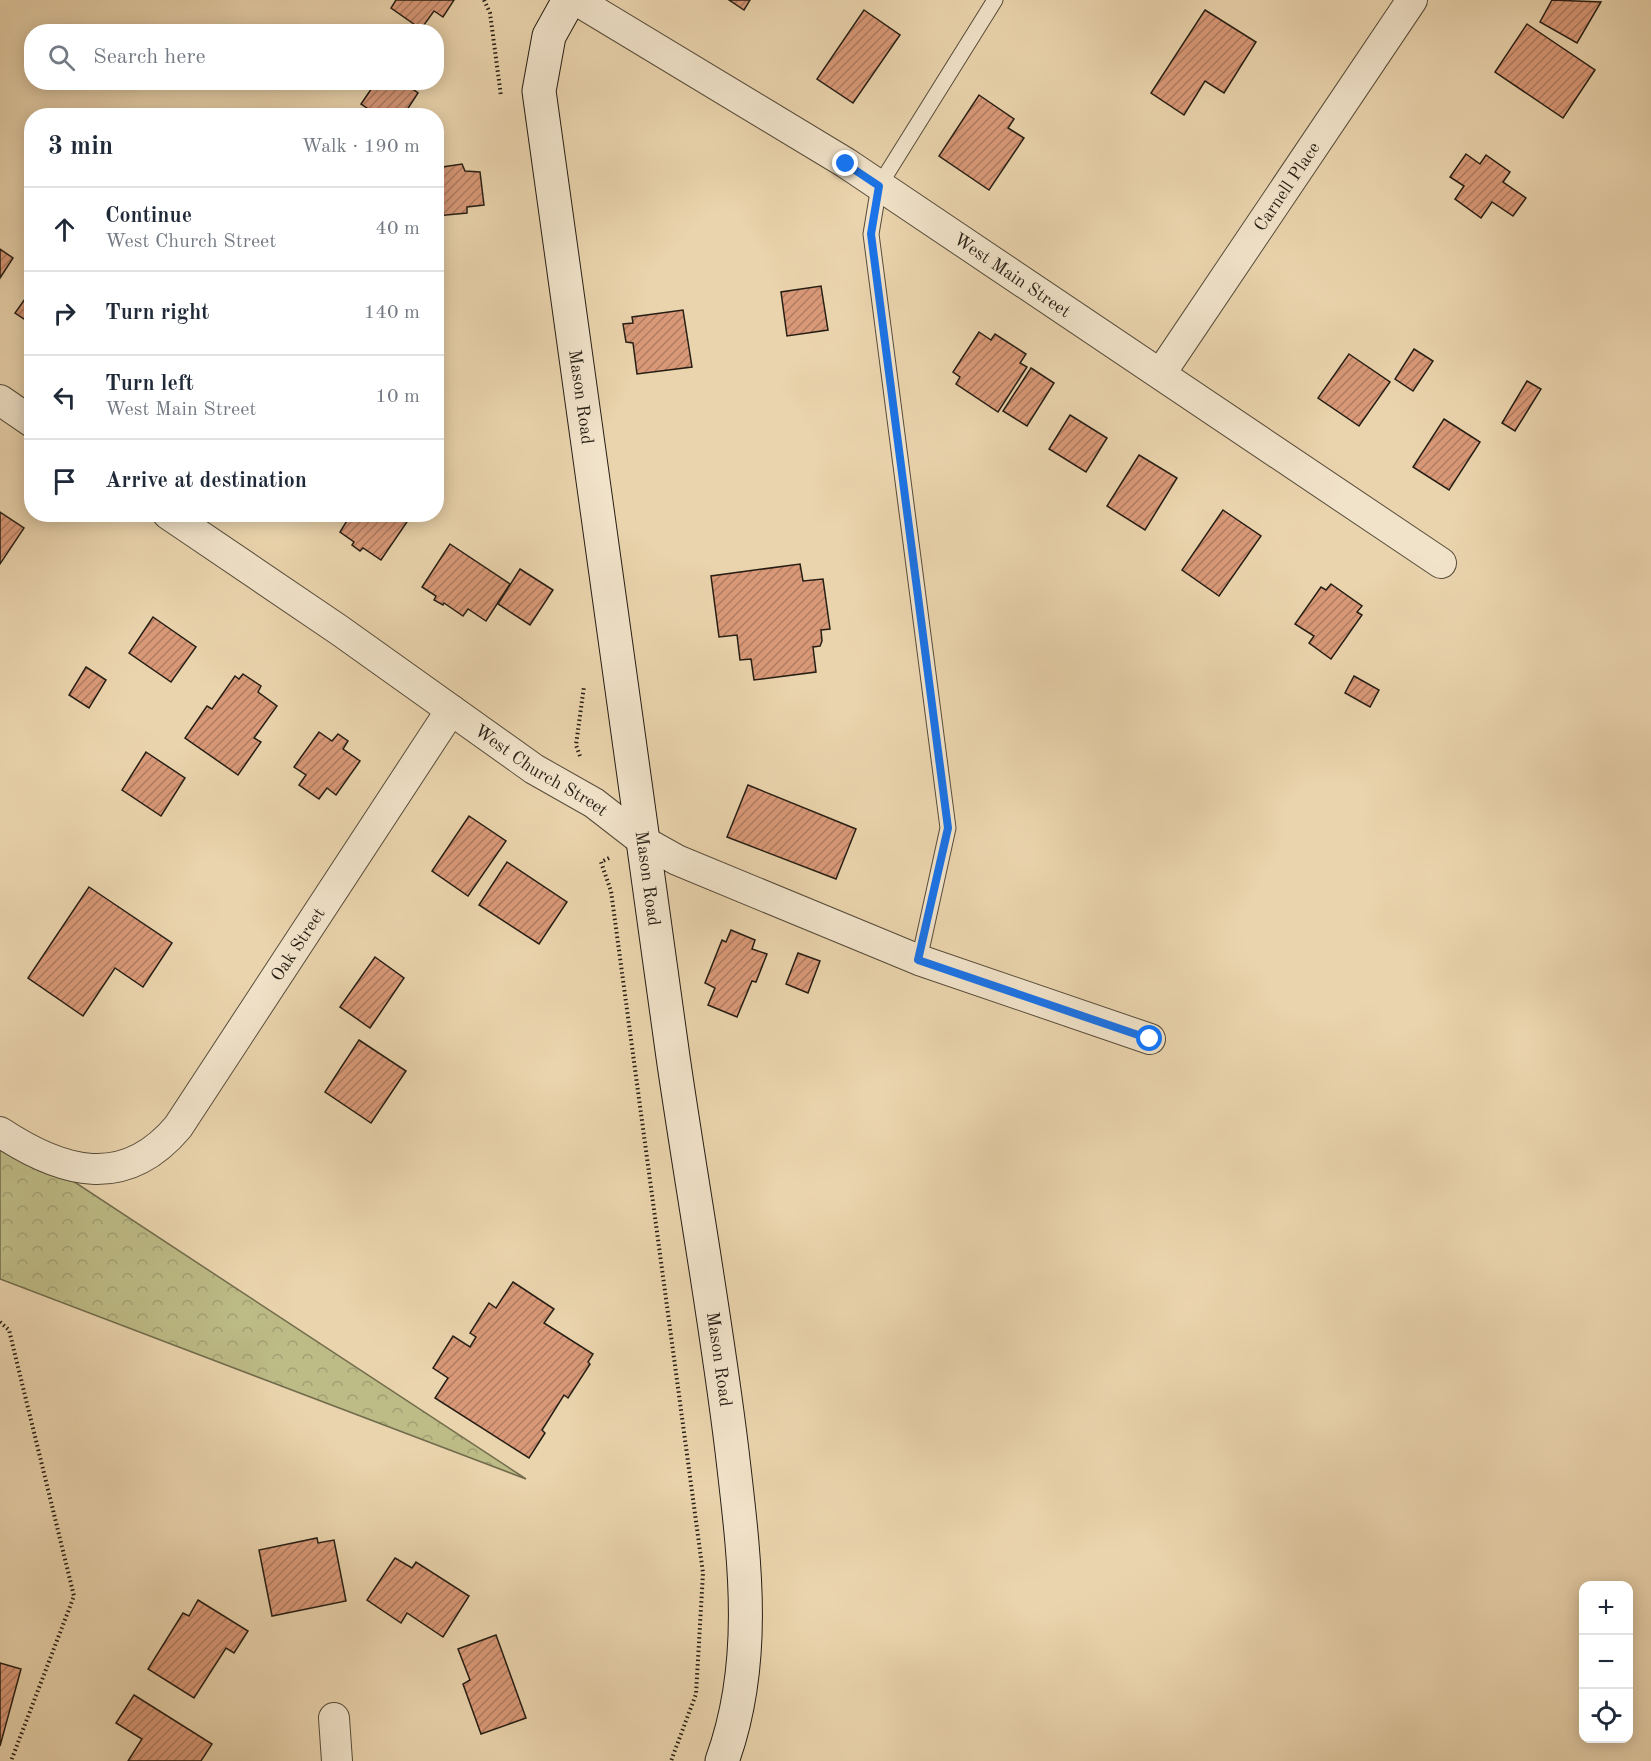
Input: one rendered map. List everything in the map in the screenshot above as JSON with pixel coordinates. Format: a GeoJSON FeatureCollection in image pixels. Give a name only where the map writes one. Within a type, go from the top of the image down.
{"type":"FeatureCollection","features":[{"type":"Feature","properties":{"kind":"main road","name":"Mason Road"},"geometry":{"type":"LineString","coordinates":[[569,0],[549,36],[539,91],[674,1061],[724,1382],[746,1573],[745,1656],[737,1710],[722,1761]]}},
{"type":"Feature","properties":{"kind":"street","name":"West Main Street"},"geometry":{"type":"LineString","coordinates":[[576,0],[879,186],[1047,301],[1161,373],[1441,563]]}},
{"type":"Feature","properties":{"kind":"street","name":"Carnell Place"},"geometry":{"type":"LineString","coordinates":[[1161,373],[1412,0]]}},
{"type":"Feature","properties":{"kind":"street"},"geometry":{"type":"LineString","coordinates":[[0,400],[24,416]]}},
{"type":"Feature","properties":{"kind":"street","name":"West Church Street"},"geometry":{"type":"LineString","coordinates":[[180,522],[339,630],[534,769],[594,804],[643,841],[693,868],[918,960],[1150,1039]]}},
{"type":"Feature","properties":{"kind":"street","name":"Oak Street"},"geometry":{"type":"LineString","coordinates":[[0,1132],[31,1152],[78,1169],[105,1170],[132,1162],[163,1144],[178,1127],[451,710]]}},
{"type":"Feature","properties":{"kind":"street"},"geometry":{"type":"LineString","coordinates":[[334,1719],[337,1761]]}},
{"type":"Feature","properties":{"kind":"lane"},"geometry":{"type":"LineString","coordinates":[[918,960],[948,828],[871,234],[879,186],[995,0]]}},
{"type":"Feature","properties":{"kind":"path"},"geometry":{"type":"LineString","coordinates":[[609,857],[601,862],[611,891],[704,1573],[696,1694],[671,1761]]}},
{"type":"Feature","properties":{"kind":"path"},"geometry":{"type":"LineString","coordinates":[[0,1322],[9,1330],[74,1596],[11,1761]]}},
{"type":"Feature","properties":{"kind":"green space"},"geometry":{"type":"Polygon","coordinates":[[[0,1133],[526,1479],[0,1279],[0,1133]]]}},
{"type":"Feature","properties":{"kind":"building"},"geometry":{"type":"Polygon","coordinates":[[[396,0],[454,0],[443,17],[434,11],[425,24],[414,24],[391,8],[396,0]]]}},
{"type":"Feature","properties":{"kind":"building"},"geometry":{"type":"Polygon","coordinates":[[[729,0],[750,0],[744,10],[729,0]]]}},
{"type":"Feature","properties":{"kind":"building"},"geometry":{"type":"Polygon","coordinates":[[[1552,0],[1601,2],[1577,43],[1540,22],[1552,0]]]}},
{"type":"Feature","properties":{"kind":"building"},"geometry":{"type":"Polygon","coordinates":[[[864,10],[900,35],[853,103],[817,79],[864,10]]]}},
{"type":"Feature","properties":{"kind":"building"},"geometry":{"type":"Polygon","coordinates":[[[1205,10],[1256,42],[1224,93],[1205,81],[1184,115],[1151,93],[1205,10]]]}},
{"type":"Feature","properties":{"kind":"building"},"geometry":{"type":"Polygon","coordinates":[[[1527,24],[1595,70],[1563,118],[1495,72],[1527,24]]]}},
{"type":"Feature","properties":{"kind":"building"},"geometry":{"type":"Polygon","coordinates":[[[371,90],[414,90],[418,93],[408,108],[367,108],[361,104],[371,90]]]}},
{"type":"Feature","properties":{"kind":"building"},"geometry":{"type":"Polygon","coordinates":[[[979,95],[1014,119],[1008,128],[1024,138],[989,190],[939,156],[979,95]]]}},
{"type":"Feature","properties":{"kind":"building"},"geometry":{"type":"Polygon","coordinates":[[[1466,154],[1480,164],[1486,155],[1510,172],[1503,182],[1526,198],[1513,216],[1492,202],[1481,218],[1455,199],[1464,186],[1450,177],[1466,154]]]}},
{"type":"Feature","properties":{"kind":"building"},"geometry":{"type":"Polygon","coordinates":[[[462,164],[465,171],[480,172],[484,205],[467,207],[467,213],[444,215],[444,167],[462,164]]]}},
{"type":"Feature","properties":{"kind":"building"},"geometry":{"type":"Polygon","coordinates":[[[0,249],[13,258],[0,278],[0,249]]]}},
{"type":"Feature","properties":{"kind":"building"},"geometry":{"type":"Polygon","coordinates":[[[821,286],[828,330],[787,336],[781,292],[821,286]]]}},
{"type":"Feature","properties":{"kind":"building"},"geometry":{"type":"Polygon","coordinates":[[[24,300],[24,319],[15,313],[24,300]]]}},
{"type":"Feature","properties":{"kind":"building"},"geometry":{"type":"Polygon","coordinates":[[[683,310],[692,367],[637,374],[633,343],[626,342],[623,324],[633,323],[632,317],[683,310]]]}},
{"type":"Feature","properties":{"kind":"building"},"geometry":{"type":"Polygon","coordinates":[[[979,332],[991,340],[995,334],[1026,354],[1020,363],[1027,367],[998,412],[956,384],[960,377],[953,372],[979,332]]]}},
{"type":"Feature","properties":{"kind":"building"},"geometry":{"type":"Polygon","coordinates":[[[1414,349],[1433,361],[1413,391],[1395,379],[1414,349]]]}},
{"type":"Feature","properties":{"kind":"building"},"geometry":{"type":"Polygon","coordinates":[[[1349,354],[1390,382],[1359,426],[1318,398],[1349,354]]]}},
{"type":"Feature","properties":{"kind":"building"},"geometry":{"type":"Polygon","coordinates":[[[1031,368],[1054,383],[1027,426],[1003,411],[1031,368]]]}},
{"type":"Feature","properties":{"kind":"building"},"geometry":{"type":"Polygon","coordinates":[[[1527,381],[1541,389],[1515,431],[1502,423],[1527,381]]]}},
{"type":"Feature","properties":{"kind":"building"},"geometry":{"type":"Polygon","coordinates":[[[1070,415],[1107,438],[1086,472],[1049,449],[1070,415]]]}},
{"type":"Feature","properties":{"kind":"building"},"geometry":{"type":"Polygon","coordinates":[[[1444,419],[1480,442],[1449,490],[1413,467],[1444,419]]]}},
{"type":"Feature","properties":{"kind":"building"},"geometry":{"type":"Polygon","coordinates":[[[1139,455],[1177,478],[1145,530],[1107,506],[1139,455]]]}},
{"type":"Feature","properties":{"kind":"building"},"geometry":{"type":"Polygon","coordinates":[[[1223,510],[1261,536],[1219,596],[1182,570],[1223,510]]]}},
{"type":"Feature","properties":{"kind":"building"},"geometry":{"type":"Polygon","coordinates":[[[0,512],[24,528],[0,564],[0,512]]]}},
{"type":"Feature","properties":{"kind":"building"},"geometry":{"type":"Polygon","coordinates":[[[346,522],[407,522],[381,560],[363,548],[360,551],[352,545],[354,542],[340,532],[346,522]]]}},
{"type":"Feature","properties":{"kind":"building"},"geometry":{"type":"Polygon","coordinates":[[[450,544],[510,584],[486,621],[468,609],[463,616],[444,603],[443,605],[434,600],[436,596],[422,587],[450,544]]]}},
{"type":"Feature","properties":{"kind":"building"},"geometry":{"type":"Polygon","coordinates":[[[800,564],[803,581],[823,579],[830,629],[821,630],[820,646],[813,647],[816,672],[754,680],[751,659],[740,660],[737,635],[719,637],[711,576],[800,564]]]}},
{"type":"Feature","properties":{"kind":"building"},"geometry":{"type":"Polygon","coordinates":[[[520,569],[553,590],[530,625],[498,604],[520,569]]]}},
{"type":"Feature","properties":{"kind":"building"},"geometry":{"type":"Polygon","coordinates":[[[1331,584],[1362,606],[1357,612],[1362,615],[1331,659],[1309,643],[1314,636],[1295,624],[1321,587],[1326,590],[1331,584]]]}},
{"type":"Feature","properties":{"kind":"building"},"geometry":{"type":"Polygon","coordinates":[[[153,617],[196,647],[171,682],[129,653],[153,617]]]}},
{"type":"Feature","properties":{"kind":"building"},"geometry":{"type":"Polygon","coordinates":[[[86,667],[106,680],[89,708],[69,695],[86,667]]]}},
{"type":"Feature","properties":{"kind":"building"},"geometry":{"type":"Polygon","coordinates":[[[243,674],[261,686],[258,692],[277,706],[254,738],[261,742],[238,775],[185,738],[207,706],[212,709],[235,676],[239,679],[243,674]]]}},
{"type":"Feature","properties":{"kind":"building"},"geometry":{"type":"Polygon","coordinates":[[[1354,676],[1379,690],[1370,707],[1345,693],[1354,676]]]}},
{"type":"Feature","properties":{"kind":"building"},"geometry":{"type":"Polygon","coordinates":[[[319,732],[332,741],[338,734],[348,741],[343,749],[360,761],[336,795],[327,788],[319,799],[299,785],[306,775],[294,767],[319,732]]]}},
{"type":"Feature","properties":{"kind":"building"},"geometry":{"type":"Polygon","coordinates":[[[146,752],[185,778],[161,816],[122,790],[146,752]]]}},
{"type":"Feature","properties":{"kind":"building"},"geometry":{"type":"Polygon","coordinates":[[[748,785],[856,829],[836,879],[727,837],[748,785]]]}},
{"type":"Feature","properties":{"kind":"building"},"geometry":{"type":"Polygon","coordinates":[[[469,816],[506,841],[468,896],[432,871],[469,816]]]}},
{"type":"Feature","properties":{"kind":"building"},"geometry":{"type":"Polygon","coordinates":[[[507,862],[567,902],[539,944],[479,905],[507,862]]]}},
{"type":"Feature","properties":{"kind":"building"},"geometry":{"type":"Polygon","coordinates":[[[89,887],[172,943],[143,987],[115,968],[83,1016],[28,978],[89,887]]]}},
{"type":"Feature","properties":{"kind":"building"},"geometry":{"type":"Polygon","coordinates":[[[731,930],[755,940],[752,949],[767,954],[756,982],[752,981],[737,1017],[708,1005],[715,988],[705,983],[722,940],[726,942],[731,930]]]}},
{"type":"Feature","properties":{"kind":"building"},"geometry":{"type":"Polygon","coordinates":[[[798,953],[820,961],[808,993],[786,984],[798,953]]]}},
{"type":"Feature","properties":{"kind":"building"},"geometry":{"type":"Polygon","coordinates":[[[375,957],[404,978],[370,1028],[340,1007],[375,957]]]}},
{"type":"Feature","properties":{"kind":"building"},"geometry":{"type":"Polygon","coordinates":[[[359,1040],[406,1071],[371,1123],[325,1092],[359,1040]]]}},
{"type":"Feature","properties":{"kind":"building"},"geometry":{"type":"Polygon","coordinates":[[[513,1282],[554,1309],[544,1323],[593,1354],[588,1362],[590,1364],[568,1398],[564,1395],[542,1430],[545,1433],[529,1458],[435,1398],[448,1378],[433,1368],[453,1336],[470,1347],[476,1337],[470,1333],[489,1303],[496,1308],[513,1282]]]}},
{"type":"Feature","properties":{"kind":"building"},"geometry":{"type":"Polygon","coordinates":[[[317,1538],[318,1543],[334,1540],[346,1601],[272,1616],[259,1550],[317,1538]]]}},
{"type":"Feature","properties":{"kind":"building"},"geometry":{"type":"Polygon","coordinates":[[[395,1558],[412,1568],[416,1562],[469,1596],[443,1637],[407,1613],[401,1623],[367,1600],[395,1558]]]}},
{"type":"Feature","properties":{"kind":"building"},"geometry":{"type":"Polygon","coordinates":[[[198,1600],[248,1631],[234,1653],[226,1648],[194,1698],[148,1669],[183,1613],[189,1616],[198,1600]]]}},
{"type":"Feature","properties":{"kind":"building"},"geometry":{"type":"Polygon","coordinates":[[[496,1635],[526,1718],[481,1734],[463,1684],[470,1680],[458,1649],[496,1635]]]}},
{"type":"Feature","properties":{"kind":"building"},"geometry":{"type":"Polygon","coordinates":[[[0,1663],[21,1669],[0,1746],[0,1663]]]}},
{"type":"Feature","properties":{"kind":"building"},"geometry":{"type":"Polygon","coordinates":[[[134,1695],[212,1744],[201,1761],[128,1761],[142,1739],[116,1723],[134,1695]]]}},
{"type":"Feature","properties":{"kind":"route"},"geometry":{"type":"LineString","coordinates":[[846,164],[879,186],[871,234],[948,828],[918,960],[1150,1039]]}}]}
